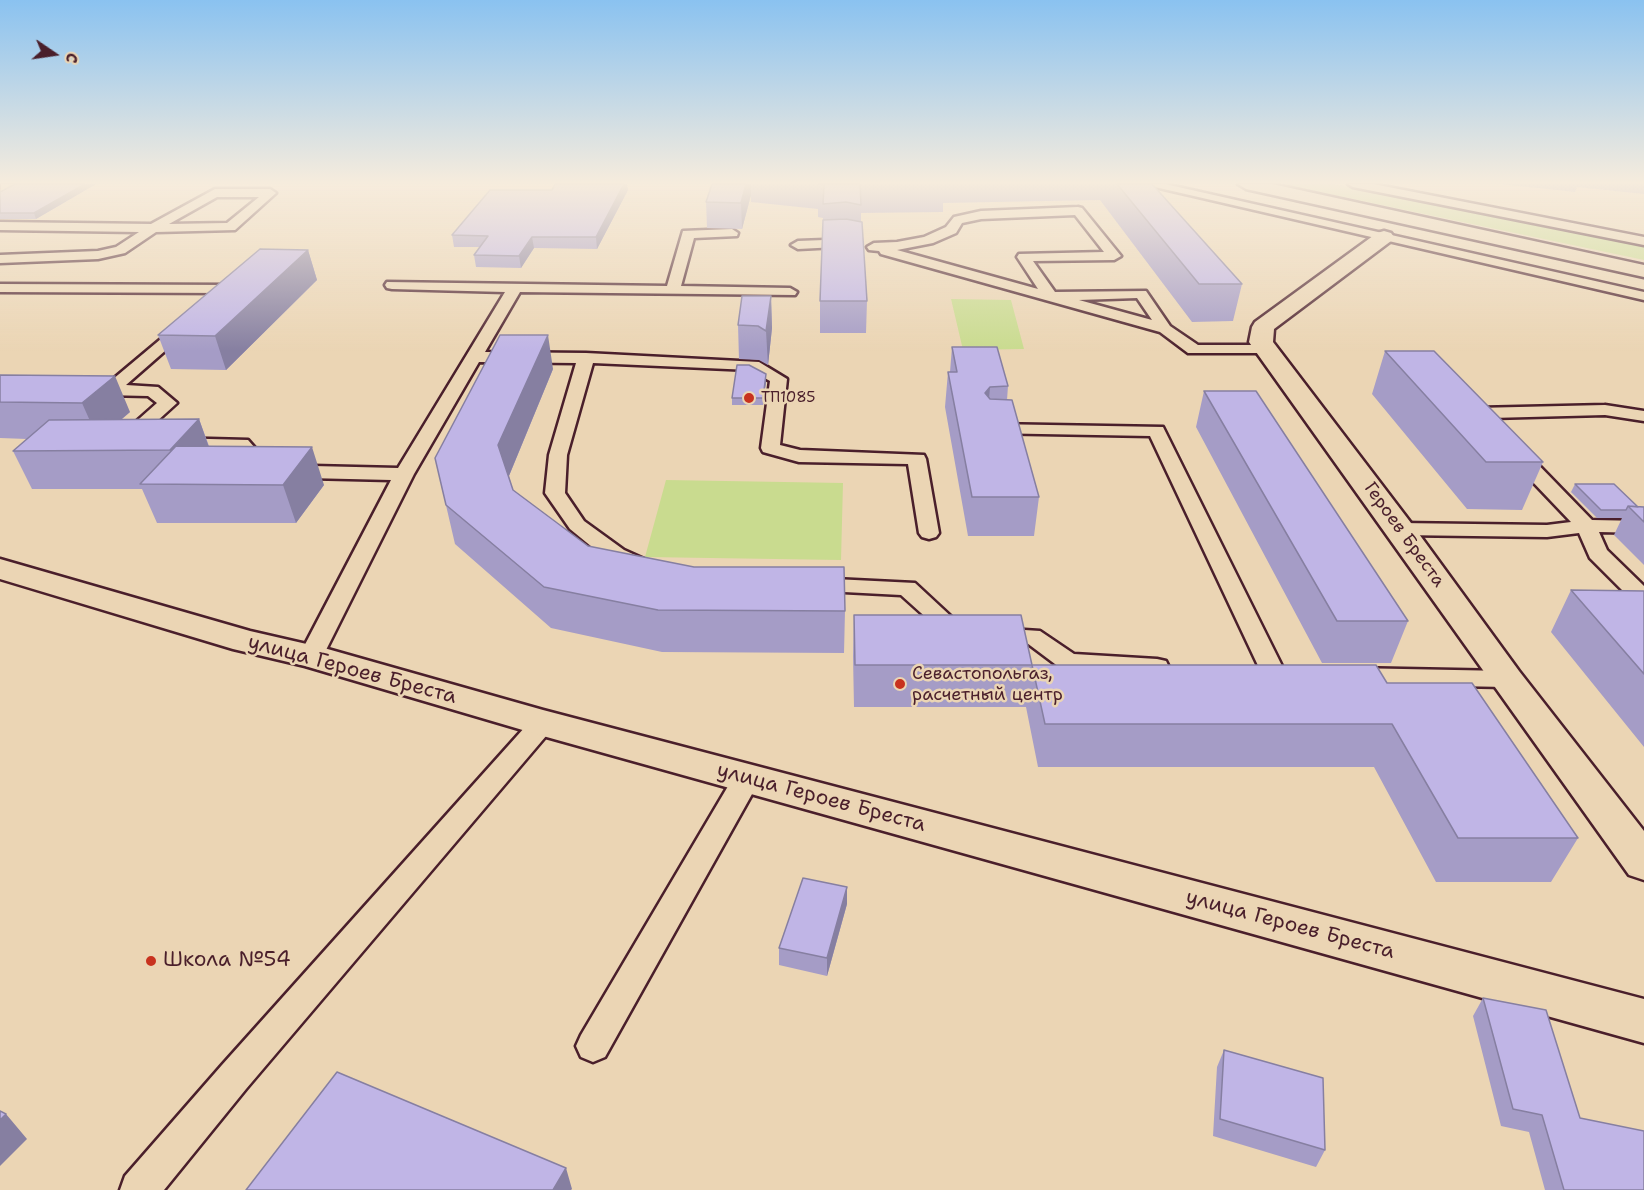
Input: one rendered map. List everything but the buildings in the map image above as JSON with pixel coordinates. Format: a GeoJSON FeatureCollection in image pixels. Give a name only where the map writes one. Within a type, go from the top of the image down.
{"type":"FeatureCollection","features":[{"type":"Feature","properties":{"kind":"street"},"geometry":{"type":"LineString","coordinates":[[1267,350],[1261,342],[1263,327],[1382,240]]}},
{"type":"Feature","properties":{"kind":"street"},"geometry":{"type":"LineString","coordinates":[[1458,240],[1644,271]]}},
{"type":"Feature","properties":{"kind":"street","name":"Героев Бреста"},"geometry":{"type":"LineString","coordinates":[[1267,350],[1400,529],[1506,679],[1644,863]]}},
{"type":"Feature","properties":{"kind":"street","name":"улица Героев Бреста"},"geometry":{"type":"LineString","coordinates":[[0,569],[188,625],[311,656],[543,723],[1644,1021]]}},
{"type":"Feature","properties":{"kind":"lane"},"geometry":{"type":"LineString","coordinates":[[0,259],[99,255],[120,250],[136,240]]}},
{"type":"Feature","properties":{"kind":"lane"},"geometry":{"type":"LineString","coordinates":[[673,290],[687,240]]}},
{"type":"Feature","properties":{"kind":"lane"},"geometry":{"type":"LineString","coordinates":[[874,247],[897,246],[929,240]]}},
{"type":"Feature","properties":{"kind":"lane"},"geometry":{"type":"LineString","coordinates":[[1051,297],[1024,257],[1114,256],[1101,240]]}},
{"type":"Feature","properties":{"kind":"lane"},"geometry":{"type":"LineString","coordinates":[[1435,240],[1644,296]]}},
{"type":"Feature","properties":{"kind":"lane"},"geometry":{"type":"LineString","coordinates":[[798,245],[846,242],[874,247],[1165,329]]}},
{"type":"Feature","properties":{"kind":"lane"},"geometry":{"type":"LineString","coordinates":[[392,285],[790,292]]}},
{"type":"Feature","properties":{"kind":"lane"},"geometry":{"type":"LineString","coordinates":[[0,288],[230,288],[213,303]]}},
{"type":"Feature","properties":{"kind":"lane"},"geometry":{"type":"LineString","coordinates":[[311,656],[404,474],[515,288]]}},
{"type":"Feature","properties":{"kind":"lane"},"geometry":{"type":"LineString","coordinates":[[1051,297],[1141,294],[1165,329],[1194,350],[1267,350]]}},
{"type":"Feature","properties":{"kind":"lane"},"geometry":{"type":"LineString","coordinates":[[110,390],[195,318]]}},
{"type":"Feature","properties":{"kind":"lane"},"geometry":{"type":"LineString","coordinates":[[475,357],[586,358],[753,365],[779,379],[770,448],[799,456],[917,459],[929,533]]}},
{"type":"Feature","properties":{"kind":"lane"},"geometry":{"type":"LineString","coordinates":[[586,358],[561,444],[555,493],[577,525],[616,555],[659,574]]}},
{"type":"Feature","properties":{"kind":"lane"},"geometry":{"type":"LineString","coordinates":[[88,390],[152,391],[168,403],[126,440],[241,444],[265,471],[404,474]]}},
{"type":"Feature","properties":{"kind":"lane"},"geometry":{"type":"LineString","coordinates":[[1644,416],[1605,410],[1476,412],[1586,526],[1598,553],[1644,599]]}},
{"type":"Feature","properties":{"kind":"lane"},"geometry":{"type":"LineString","coordinates":[[993,429],[1157,431],[1274,675]]}},
{"type":"Feature","properties":{"kind":"lane"},"geometry":{"type":"LineString","coordinates":[[1400,529],[1547,531],[1586,526],[1644,527]]}},
{"type":"Feature","properties":{"kind":"lane"},"geometry":{"type":"LineString","coordinates":[[788,585],[906,588],[959,634],[1032,636],[1068,661],[1182,668]]}},
{"type":"Feature","properties":{"kind":"lane"},"geometry":{"type":"LineString","coordinates":[[1251,673],[1297,675]]}},
{"type":"Feature","properties":{"kind":"lane"},"geometry":{"type":"LineString","coordinates":[[1332,676],[1506,679]]}},
{"type":"Feature","properties":{"kind":"lane"},"geometry":{"type":"LineString","coordinates":[[139,1190],[234,1077],[543,723]]}},
{"type":"Feature","properties":{"kind":"lane"},"geometry":{"type":"LineString","coordinates":[[593,1046],[747,778]]}},
{"type":"Feature","properties":{"kind":"green space"},"geometry":{"type":"Polygon","coordinates":[[[1546,240],[1607,240],[1644,247],[1644,260],[1546,240]]]}},
{"type":"Feature","properties":{"kind":"green space"},"geometry":{"type":"Polygon","coordinates":[[[951,299],[1011,300],[1024,349],[963,350],[951,299]]]}},
{"type":"Feature","properties":{"kind":"green space"},"geometry":{"type":"Polygon","coordinates":[[[666,480],[843,483],[841,560],[645,557],[666,480]]]}},
{"type":"Feature","properties":{"kind":"place","name":"ТП1085"},"geometry":{"type":"Point","coordinates":[749,398]}},
{"type":"Feature","properties":{"kind":"place","name":"Севастопольгаз, расчетный центр"},"geometry":{"type":"Point","coordinates":[900,684]}},
{"type":"Feature","properties":{"kind":"place","name":"Школа №54"},"geometry":{"type":"Point","coordinates":[151,961]}}]}
